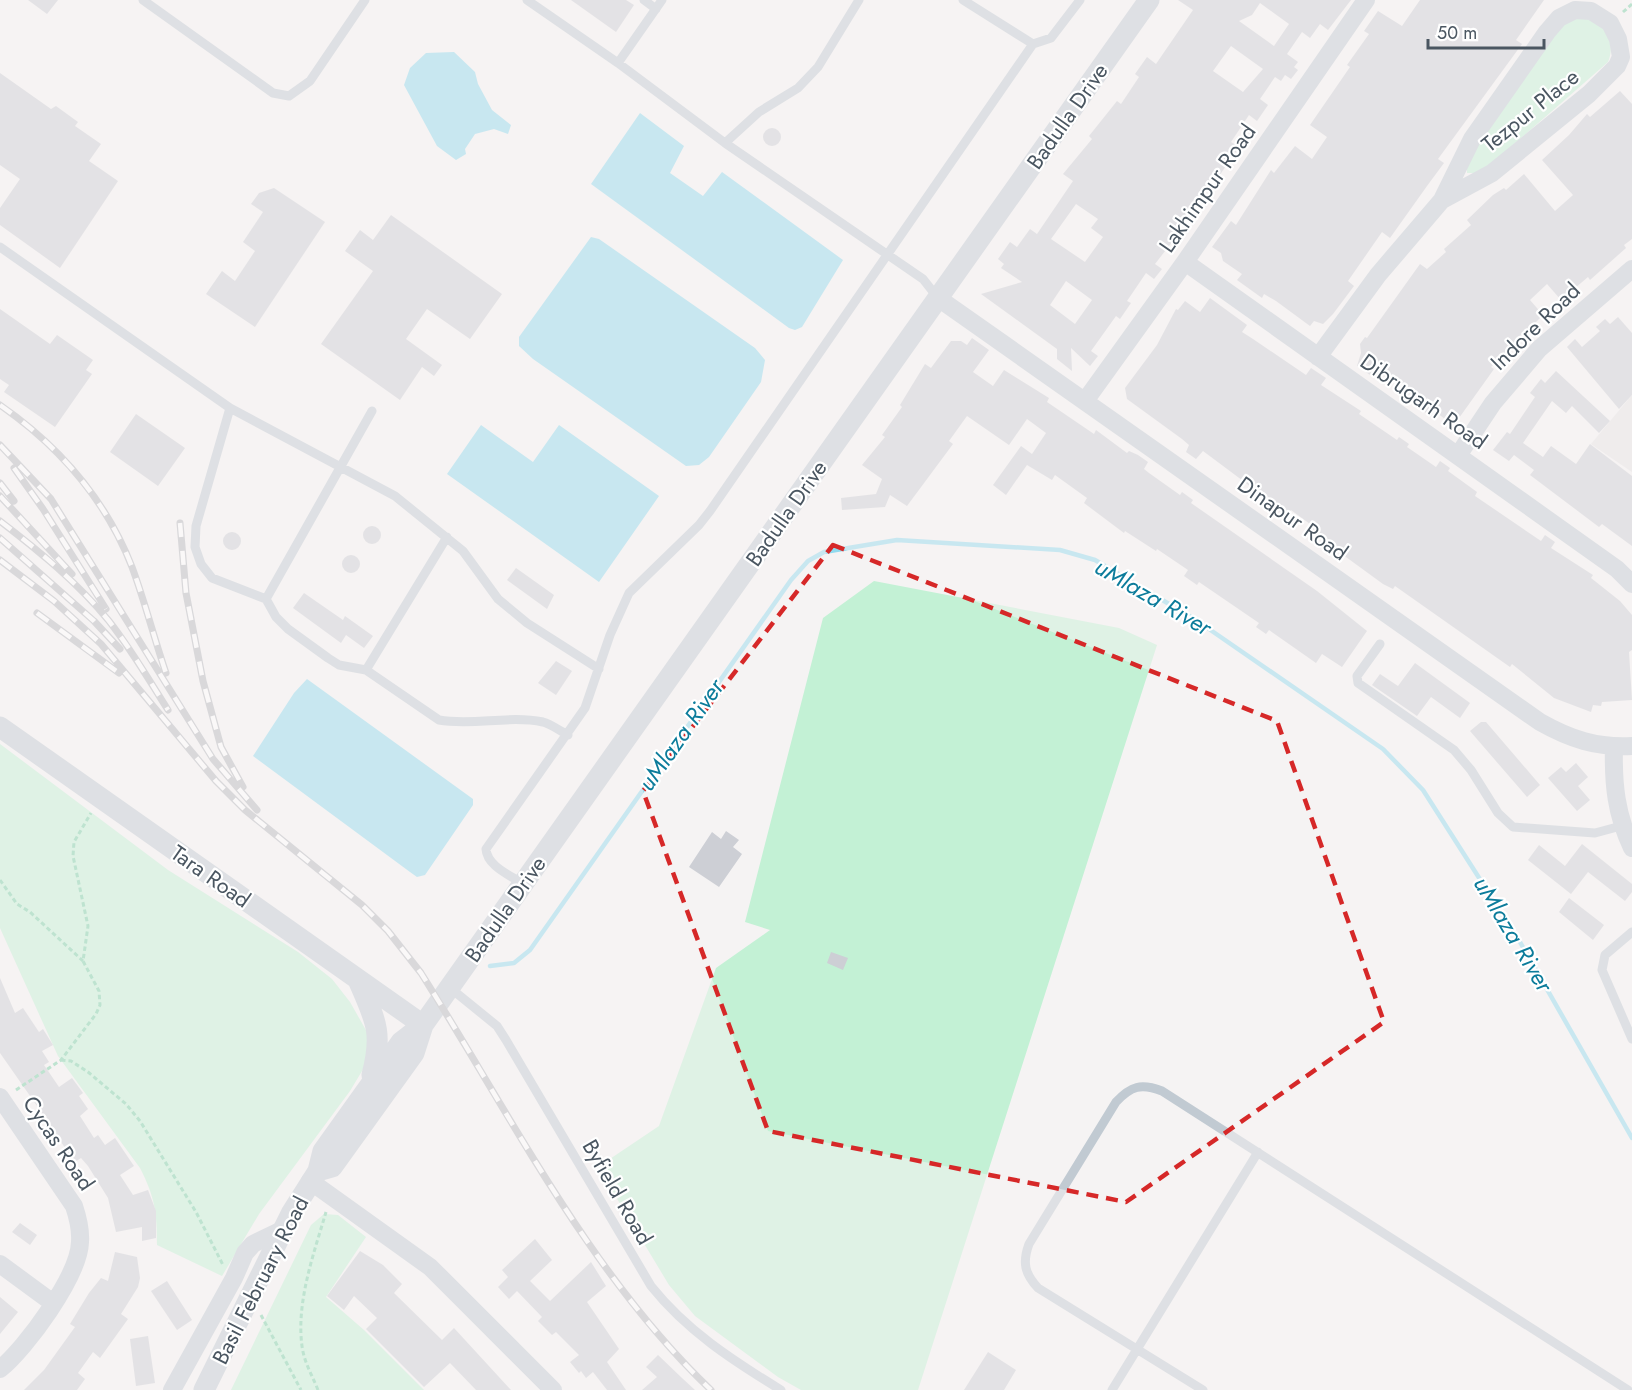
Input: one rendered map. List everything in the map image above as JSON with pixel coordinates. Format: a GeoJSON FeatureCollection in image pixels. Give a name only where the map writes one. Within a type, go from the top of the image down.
{"type":"FeatureCollection","features":[{"type":"Feature","properties":{"kind":"street","name":"Badulla Drive"},"geometry":{"type":"LineString","coordinates":[[423,1024],[1149,0]]}},
{"type":"Feature","properties":{"kind":"street","name":"Lakhimpur Road"},"geometry":{"type":"LineString","coordinates":[[1085,401],[1185,262],[1366,0]]}},
{"type":"Feature","properties":{"kind":"street","name":"Tezpur Place"},"geometry":{"type":"LineString","coordinates":[[1318,357],[1378,275],[1442,200],[1472,139],[1559,18],[1575,10],[1583,10],[1610,23],[1618,39],[1621,57],[1610,74],[1492,173],[1442,200]]}},
{"type":"Feature","properties":{"kind":"street","name":"Dibrugarh Road"},"geometry":{"type":"LineString","coordinates":[[1185,262],[1459,454],[1617,569],[1632,584]]}},
{"type":"Feature","properties":{"kind":"street","name":"Indore Road"},"geometry":{"type":"LineString","coordinates":[[1459,454],[1493,403],[1539,349],[1632,269]]}},
{"type":"Feature","properties":{"kind":"street","name":"Dinapur Road"},"geometry":{"type":"LineString","coordinates":[[938,298],[1540,722],[1569,738],[1623,746]]}},
{"type":"Feature","properties":{"kind":"street","name":"Tara Road"},"geometry":{"type":"LineString","coordinates":[[0,727],[359,982],[423,1024]]}},
{"type":"Feature","properties":{"kind":"street"},"geometry":{"type":"LineString","coordinates":[[1623,746],[1613,778],[1621,826],[1632,848]]}},
{"type":"Feature","properties":{"kind":"street"},"geometry":{"type":"LineString","coordinates":[[359,982],[377,1025],[379,1041],[370,1082]]}},
{"type":"Feature","properties":{"kind":"street","name":"Basil February Road"},"geometry":{"type":"LineString","coordinates":[[204,1390],[284,1229],[314,1176],[322,1151],[401,1042],[423,1024]]}},
{"type":"Feature","properties":{"kind":"street","name":"Basil February Road"},"geometry":{"type":"LineString","coordinates":[[314,1176],[332,1167],[414,1053],[423,1024]]}},
{"type":"Feature","properties":{"kind":"street","name":"Cycas Road"},"geometry":{"type":"LineString","coordinates":[[0,1369],[27,1343],[53,1303],[76,1261],[80,1244],[79,1223],[74,1206],[1,1099]]}},
{"type":"Feature","properties":{"kind":"street"},"geometry":{"type":"LineString","coordinates":[[314,1176],[330,1196],[430,1267],[553,1390]]}},
{"type":"Feature","properties":{"kind":"street"},"geometry":{"type":"LineString","coordinates":[[172,1390],[234,1278],[239,1261],[253,1244],[284,1229]]}},
{"type":"Feature","properties":{"kind":"street"},"geometry":{"type":"LineString","coordinates":[[0,1264],[53,1303]]}},
{"type":"Feature","properties":{"kind":"lane"},"geometry":{"type":"LineString","coordinates":[[143,0],[273,93],[289,96],[310,81],[365,0]]}},
{"type":"Feature","properties":{"kind":"lane"},"geometry":{"type":"LineString","coordinates":[[644,0],[656,9]]}},
{"type":"Feature","properties":{"kind":"lane"},"geometry":{"type":"LineString","coordinates":[[618,63],[662,0]]}},
{"type":"Feature","properties":{"kind":"lane"},"geometry":{"type":"LineString","coordinates":[[725,143],[759,112],[798,88],[818,67],[859,0]]}},
{"type":"Feature","properties":{"kind":"lane"},"geometry":{"type":"LineString","coordinates":[[963,0],[1033,44]]}},
{"type":"Feature","properties":{"kind":"lane"},"geometry":{"type":"LineString","coordinates":[[523,884],[494,865],[486,849],[585,708],[610,635],[629,593],[710,512],[1033,44],[1051,38],[1080,0]]}},
{"type":"Feature","properties":{"kind":"lane"},"geometry":{"type":"LineString","coordinates":[[533,2],[725,143],[923,279],[938,298]]}},
{"type":"Feature","properties":{"kind":"lane"},"geometry":{"type":"LineString","coordinates":[[0,247],[230,408],[395,496],[463,551],[498,599],[527,623],[599,669]]}},
{"type":"Feature","properties":{"kind":"lane"},"geometry":{"type":"LineString","coordinates":[[230,408],[196,526],[195,547],[201,564],[212,578],[266,599],[276,617],[288,629],[328,658],[339,665],[366,670],[439,720],[544,723],[568,735]]}},
{"type":"Feature","properties":{"kind":"lane"},"geometry":{"type":"LineString","coordinates":[[266,599],[372,411]]}},
{"type":"Feature","properties":{"kind":"lane"},"geometry":{"type":"LineString","coordinates":[[366,670],[447,537]]}},
{"type":"Feature","properties":{"kind":"lane"},"geometry":{"type":"LineString","coordinates":[[1380,644],[1357,676],[1358,683],[1454,750],[1472,770],[1504,821],[1521,829],[1574,833],[1595,833],[1621,826]]}},
{"type":"Feature","properties":{"kind":"lane"},"geometry":{"type":"LineString","coordinates":[[1632,932],[1605,956],[1602,970],[1632,1039]]}},
{"type":"Feature","properties":{"kind":"lane","name":"Byfield Road"},"geometry":{"type":"LineString","coordinates":[[449,987],[491,1021],[506,1040],[651,1286],[671,1311],[693,1331],[781,1390]]}},
{"type":"Feature","properties":{"kind":"lane"},"geometry":{"type":"LineString","coordinates":[[1203,1390],[1038,1288],[1025,1269],[1024,1257],[1029,1244],[1116,1102],[1127,1091],[1137,1086],[1149,1086],[1162,1091],[1628,1390]]}},
{"type":"Feature","properties":{"kind":"lane"},"geometry":{"type":"LineString","coordinates":[[1112,1390],[1258,1152]]}},
{"type":"Feature","properties":{"kind":"path"},"geometry":{"type":"LineString","coordinates":[[83,961],[88,926],[74,865],[74,842],[100,798]]}},
{"type":"Feature","properties":{"kind":"path"},"geometry":{"type":"LineString","coordinates":[[0,880],[16,904],[39,920],[83,961],[99,990],[100,1005],[96,1014],[61,1060],[1,1099]]}},
{"type":"Feature","properties":{"kind":"path"},"geometry":{"type":"LineString","coordinates":[[61,1060],[71,1061],[88,1072],[126,1104],[140,1121],[196,1212],[223,1265],[234,1278]]}},
{"type":"Feature","properties":{"kind":"path"},"geometry":{"type":"LineString","coordinates":[[318,1390],[305,1363],[301,1325],[306,1287],[330,1196]]}},
{"type":"Feature","properties":{"kind":"path"},"geometry":{"type":"LineString","coordinates":[[250,1297],[301,1390]]}},
{"type":"Feature","properties":{"kind":"highlighted area"},"geometry":{"type":"Polygon","coordinates":[[[833,545],[1277,721],[1384,1022],[1126,1202],[768,1131],[643,791],[833,545]]]}},
{"type":"Feature","properties":{"kind":"shaded area"},"geometry":{"type":"Polygon","coordinates":[[[1632,395],[1632,472],[1591,444],[1632,395]]]}},
{"type":"Feature","properties":{"kind":"green space"},"geometry":{"type":"Polygon","coordinates":[[[1574,17],[1590,19],[1602,26],[1611,46],[1608,62],[1481,173],[1467,173],[1467,161],[1562,24],[1574,17]]]}},
{"type":"Feature","properties":{"kind":"green space"},"geometry":{"type":"Polygon","coordinates":[[[874,581],[1119,628],[1157,645],[918,1390],[801,1390],[778,1377],[695,1316],[669,1285],[598,1167],[659,1126],[716,968],[770,930],[745,922],[823,618],[874,581]]]}},
{"type":"Feature","properties":{"kind":"green space"},"geometry":{"type":"Polygon","coordinates":[[[0,744],[168,870],[298,952],[332,979],[350,1002],[367,1032],[370,1043],[365,1066],[350,1091],[259,1214],[222,1276],[157,1245],[154,1205],[140,1168],[58,1056],[0,928],[0,744]]]}},
{"type":"Feature","properties":{"kind":"green space"},"geometry":{"type":"Polygon","coordinates":[[[324,1214],[338,1215],[366,1237],[326,1297],[364,1330],[424,1390],[231,1390],[311,1225],[324,1214]]]}},
{"type":"Feature","properties":{"kind":"water"},"geometry":{"type":"Polygon","coordinates":[[[454,52],[475,72],[478,84],[492,110],[511,125],[508,134],[494,129],[475,134],[465,149],[466,154],[456,160],[437,146],[404,85],[410,68],[426,53],[454,52]]]}},
{"type":"Feature","properties":{"kind":"water"},"geometry":{"type":"Polygon","coordinates":[[[640,113],[684,146],[670,173],[703,196],[722,172],[843,260],[802,327],[795,330],[789,328],[591,184],[640,113]]]}},
{"type":"Feature","properties":{"kind":"water"},"geometry":{"type":"Polygon","coordinates":[[[591,237],[599,239],[755,348],[765,360],[761,382],[709,457],[699,465],[686,466],[533,359],[519,346],[519,337],[591,237]]]}},
{"type":"Feature","properties":{"kind":"water"},"geometry":{"type":"Polygon","coordinates":[[[481,425],[533,462],[559,425],[659,496],[599,582],[447,474],[481,425]]]}},
{"type":"Feature","properties":{"kind":"water"},"geometry":{"type":"Polygon","coordinates":[[[307,679],[473,799],[473,805],[425,875],[417,877],[253,756],[294,693],[307,679]]]}},
{"type":"Feature","properties":{"kind":"building"},"geometry":{"type":"Polygon","coordinates":[[[28,0],[58,0],[47,14],[28,0]]]}},
{"type":"Feature","properties":{"kind":"building"},"geometry":{"type":"Polygon","coordinates":[[[571,0],[626,0],[634,5],[616,32],[571,0]]]}},
{"type":"Feature","properties":{"kind":"building"},"geometry":{"type":"Polygon","coordinates":[[[1178,0],[1351,0],[1328,30],[1320,24],[1310,38],[1302,32],[1287,54],[1298,62],[1294,67],[1298,70],[1291,79],[1285,75],[1281,81],[1275,77],[1260,99],[1268,105],[1257,121],[1249,115],[1231,142],[1239,147],[1215,182],[1213,181],[1207,187],[1180,223],[1176,231],[1179,233],[1155,264],[1162,269],[1154,279],[1146,273],[1127,301],[1131,303],[1120,319],[1116,316],[1091,351],[1098,356],[1090,366],[1071,348],[1072,371],[1057,359],[1057,349],[981,294],[1022,282],[1001,268],[1004,264],[998,259],[1010,242],[1017,247],[1030,229],[1037,234],[1073,181],[1063,174],[1092,139],[1089,136],[1117,101],[1121,104],[1139,77],[1135,74],[1147,57],[1156,64],[1193,10],[1178,0]],[[1260,3],[1252,15],[1239,21],[1274,46],[1289,24],[1260,3]],[[1231,46],[1213,71],[1243,92],[1263,69],[1231,46]],[[1076,204],[1051,239],[1085,262],[1103,237],[1091,228],[1098,219],[1076,204]],[[1066,281],[1050,305],[1075,324],[1092,300],[1066,281]]]}},
{"type":"Feature","properties":{"kind":"building"},"geometry":{"type":"Polygon","coordinates":[[[1420,0],[1544,0],[1516,40],[1522,44],[1438,159],[1444,163],[1390,238],[1382,232],[1348,281],[1354,286],[1333,314],[1323,324],[1314,321],[1310,326],[1276,301],[1264,294],[1262,298],[1237,280],[1242,274],[1223,261],[1221,253],[1212,247],[1231,221],[1236,225],[1271,170],[1274,173],[1295,146],[1312,159],[1327,137],[1310,125],[1350,67],[1347,65],[1369,34],[1364,31],[1378,11],[1402,26],[1420,0]]]}},
{"type":"Feature","properties":{"kind":"building"},"geometry":{"type":"Polygon","coordinates":[[[0,73],[51,109],[56,106],[78,122],[75,126],[101,144],[89,161],[118,181],[60,268],[0,225],[0,208],[20,179],[0,165],[0,73]]]}},
{"type":"Feature","properties":{"kind":"building"},"geometry":{"type":"Polygon","coordinates":[[[1620,91],[1632,104],[1632,239],[1624,245],[1626,248],[1590,280],[1588,277],[1561,300],[1547,284],[1530,300],[1543,315],[1491,367],[1494,369],[1459,418],[1454,414],[1449,422],[1437,413],[1433,418],[1418,407],[1422,402],[1386,376],[1380,372],[1376,379],[1357,366],[1361,353],[1360,344],[1365,337],[1367,338],[1420,264],[1427,269],[1446,252],[1444,249],[1471,225],[1467,220],[1493,195],[1504,188],[1506,190],[1524,174],[1555,211],[1573,195],[1542,160],[1569,135],[1587,114],[1590,117],[1620,91]]]}},
{"type":"Feature","properties":{"kind":"building"},"geometry":{"type":"Polygon","coordinates":[[[772,128],[778,131],[781,137],[778,143],[772,146],[766,143],[763,137],[766,131],[772,128]]]}},
{"type":"Feature","properties":{"kind":"building"},"geometry":{"type":"Polygon","coordinates":[[[274,188],[325,222],[255,327],[206,294],[222,271],[235,281],[255,251],[243,242],[263,212],[251,204],[259,193],[274,188]]]}},
{"type":"Feature","properties":{"kind":"building"},"geometry":{"type":"Polygon","coordinates":[[[391,215],[502,294],[470,339],[427,309],[406,339],[442,365],[434,376],[422,367],[400,400],[321,344],[373,271],[345,251],[360,230],[373,240],[391,215]]]}},
{"type":"Feature","properties":{"kind":"building"},"geometry":{"type":"Polygon","coordinates":[[[1210,298],[1247,325],[1242,332],[1306,375],[1311,368],[1326,378],[1321,385],[1361,411],[1359,414],[1397,440],[1399,437],[1409,444],[1407,447],[1436,467],[1440,461],[1450,468],[1448,471],[1477,492],[1475,496],[1541,541],[1545,535],[1555,542],[1551,548],[1593,575],[1591,578],[1620,601],[1632,615],[1632,650],[1629,652],[1632,700],[1602,702],[1601,706],[1593,705],[1591,712],[1554,698],[1512,664],[1510,667],[1395,586],[1393,589],[1383,584],[1307,529],[1310,524],[1291,510],[1286,516],[1276,509],[1278,507],[1203,451],[1196,459],[1186,452],[1189,445],[1127,399],[1125,388],[1157,345],[1176,309],[1178,310],[1185,301],[1200,312],[1210,298]]]}},
{"type":"Feature","properties":{"kind":"building"},"geometry":{"type":"Polygon","coordinates":[[[0,309],[50,344],[57,335],[93,360],[86,370],[92,374],[55,427],[4,392],[9,385],[0,379],[0,309]]]}},
{"type":"Feature","properties":{"kind":"building"},"geometry":{"type":"Polygon","coordinates":[[[1618,317],[1632,333],[1632,395],[1619,409],[1567,347],[1575,339],[1582,347],[1600,331],[1596,327],[1605,319],[1610,324],[1618,317]]]}},
{"type":"Feature","properties":{"kind":"building"},"geometry":{"type":"Polygon","coordinates":[[[972,338],[989,350],[973,372],[993,386],[1004,370],[1049,398],[1047,402],[1094,434],[1096,430],[1127,453],[1129,451],[1138,455],[1148,462],[1144,469],[1149,473],[1180,495],[1182,492],[1193,500],[1191,503],[1317,591],[1367,631],[1342,667],[1322,654],[1316,663],[1269,630],[1266,634],[1256,627],[1259,623],[1199,582],[1197,585],[1184,576],[1188,570],[1157,549],[1156,551],[1125,531],[1124,533],[1084,503],[1087,498],[1055,475],[1052,480],[1027,465],[1006,495],[993,485],[1021,446],[1032,454],[1046,433],[1027,419],[1009,445],[967,416],[949,441],[953,444],[907,506],[890,495],[885,507],[842,510],[841,498],[876,494],[882,479],[862,465],[885,437],[882,435],[902,407],[900,405],[925,364],[931,368],[951,341],[961,341],[967,345],[972,338]]]}},
{"type":"Feature","properties":{"kind":"building"},"geometry":{"type":"Polygon","coordinates":[[[1556,371],[1610,421],[1599,433],[1572,406],[1566,413],[1552,401],[1523,443],[1543,457],[1551,446],[1576,464],[1590,444],[1632,476],[1632,546],[1602,524],[1599,527],[1530,475],[1534,470],[1514,455],[1509,461],[1493,450],[1507,432],[1510,434],[1535,397],[1530,393],[1541,379],[1545,383],[1556,371]]]}},
{"type":"Feature","properties":{"kind":"building"},"geometry":{"type":"Polygon","coordinates":[[[136,414],[185,448],[158,486],[110,452],[136,414]]]}},
{"type":"Feature","properties":{"kind":"building"},"geometry":{"type":"Polygon","coordinates":[[[372,526],[380,531],[381,535],[376,543],[372,544],[364,539],[363,535],[368,527],[372,526]]]}},
{"type":"Feature","properties":{"kind":"building"},"geometry":{"type":"Polygon","coordinates":[[[232,532],[238,535],[241,541],[238,547],[232,550],[226,547],[223,541],[226,535],[232,532]]]}},
{"type":"Feature","properties":{"kind":"building"},"geometry":{"type":"Polygon","coordinates":[[[347,555],[355,555],[360,560],[358,571],[347,573],[342,568],[342,560],[347,555]]]}},
{"type":"Feature","properties":{"kind":"building"},"geometry":{"type":"Polygon","coordinates":[[[516,568],[554,595],[547,609],[507,580],[516,568]]]}},
{"type":"Feature","properties":{"kind":"building"},"geometry":{"type":"Polygon","coordinates":[[[304,593],[343,620],[345,616],[373,636],[364,648],[346,635],[341,643],[293,608],[304,593]]]}},
{"type":"Feature","properties":{"kind":"building"},"geometry":{"type":"Polygon","coordinates":[[[556,661],[572,671],[556,695],[538,683],[556,661]]]}},
{"type":"Feature","properties":{"kind":"building"},"geometry":{"type":"Polygon","coordinates":[[[1415,663],[1470,703],[1460,718],[1431,697],[1417,716],[1372,685],[1380,674],[1398,686],[1415,663]]]}},
{"type":"Feature","properties":{"kind":"building"},"geometry":{"type":"Polygon","coordinates":[[[1481,722],[1486,722],[1540,785],[1527,797],[1470,731],[1481,722]]]}},
{"type":"Feature","properties":{"kind":"building"},"geometry":{"type":"Polygon","coordinates":[[[1576,763],[1588,777],[1578,786],[1590,800],[1577,811],[1548,778],[1561,767],[1566,772],[1576,763]]]}},
{"type":"Feature","properties":{"kind":"building"},"geometry":{"type":"Polygon","coordinates":[[[726,831],[739,840],[733,847],[742,854],[719,887],[689,867],[712,832],[721,839],[726,831]]]}},
{"type":"Feature","properties":{"kind":"building"},"geometry":{"type":"Polygon","coordinates":[[[1582,844],[1632,884],[1632,892],[1625,901],[1588,872],[1571,894],[1528,860],[1539,845],[1565,866],[1582,844]]]}},
{"type":"Feature","properties":{"kind":"building"},"geometry":{"type":"Polygon","coordinates":[[[1569,898],[1604,925],[1593,940],[1559,912],[1569,898]]]}},
{"type":"Feature","properties":{"kind":"building"},"geometry":{"type":"Polygon","coordinates":[[[831,952],[848,958],[843,970],[827,963],[831,952]]]}},
{"type":"Feature","properties":{"kind":"building"},"geometry":{"type":"Polygon","coordinates":[[[0,978],[15,1013],[23,1008],[39,1032],[43,1029],[53,1045],[42,1051],[49,1062],[44,1065],[59,1087],[72,1078],[83,1093],[79,1096],[88,1109],[80,1116],[94,1138],[98,1135],[105,1145],[115,1138],[134,1166],[120,1175],[133,1195],[148,1190],[156,1211],[156,1238],[142,1241],[142,1227],[116,1232],[108,1198],[88,1166],[81,1158],[75,1162],[61,1142],[58,1144],[46,1125],[49,1123],[0,1053],[0,978]]]}},
{"type":"Feature","properties":{"kind":"building"},"geometry":{"type":"Polygon","coordinates":[[[20,1223],[37,1235],[30,1245],[12,1232],[20,1223]]]}},
{"type":"Feature","properties":{"kind":"building"},"geometry":{"type":"Polygon","coordinates":[[[535,1239],[552,1260],[530,1281],[550,1301],[591,1262],[606,1286],[587,1302],[619,1349],[607,1362],[626,1390],[607,1390],[593,1372],[586,1378],[581,1371],[579,1373],[570,1362],[579,1355],[556,1332],[552,1335],[538,1321],[542,1317],[517,1291],[509,1299],[498,1287],[508,1277],[502,1270],[535,1239]]]}},
{"type":"Feature","properties":{"kind":"building"},"geometry":{"type":"Polygon","coordinates":[[[360,1251],[383,1265],[402,1284],[394,1293],[442,1340],[454,1328],[511,1390],[476,1390],[450,1363],[424,1387],[366,1329],[377,1318],[354,1296],[344,1310],[327,1296],[360,1251]]]}},
{"type":"Feature","properties":{"kind":"building"},"geometry":{"type":"Polygon","coordinates":[[[115,1252],[137,1257],[140,1278],[138,1287],[121,1314],[128,1319],[100,1358],[93,1352],[78,1373],[85,1379],[77,1390],[24,1390],[44,1370],[75,1327],[70,1324],[89,1293],[101,1278],[108,1281],[115,1252]]]}},
{"type":"Feature","properties":{"kind":"building"},"geometry":{"type":"Polygon","coordinates":[[[167,1281],[192,1320],[177,1330],[151,1291],[167,1281]]]}},
{"type":"Feature","properties":{"kind":"building"},"geometry":{"type":"Polygon","coordinates":[[[0,1297],[18,1312],[0,1334],[0,1297]]]}},
{"type":"Feature","properties":{"kind":"building"},"geometry":{"type":"Polygon","coordinates":[[[148,1336],[155,1383],[136,1386],[130,1339],[148,1336]]]}},
{"type":"Feature","properties":{"kind":"building"},"geometry":{"type":"Polygon","coordinates":[[[988,1352],[1016,1370],[1004,1390],[964,1390],[988,1352]]]}},
{"type":"Feature","properties":{"kind":"building"},"geometry":{"type":"Polygon","coordinates":[[[658,1355],[695,1390],[642,1390],[657,1377],[646,1367],[658,1355]]]}},
{"type":"Feature","properties":{"kind":"waterway","name":"uMlaza River"},"geometry":{"type":"LineString","coordinates":[[490,966],[514,963],[530,950],[791,580],[808,561],[824,552],[897,540],[1060,550],[1095,560],[1196,620],[1383,749],[1423,790],[1520,942],[1632,1138]]}},
{"type":"Feature","properties":{"kind":"railway"},"geometry":{"type":"LineString","coordinates":[[0,405],[42,438],[61,457],[78,476],[109,519],[132,567],[166,673]]}},
{"type":"Feature","properties":{"kind":"railway"},"geometry":{"type":"LineString","coordinates":[[0,445],[51,499],[213,759],[257,810]]}},
{"type":"Feature","properties":{"kind":"railway"},"geometry":{"type":"LineString","coordinates":[[14,468],[43,509],[106,609]]}},
{"type":"Feature","properties":{"kind":"railway"},"geometry":{"type":"LineString","coordinates":[[0,483],[14,501]]}},
{"type":"Feature","properties":{"kind":"railway"},"geometry":{"type":"LineString","coordinates":[[0,496],[72,574]]}},
{"type":"Feature","properties":{"kind":"railway"},"geometry":{"type":"LineString","coordinates":[[0,521],[58,568],[97,607],[125,642],[168,710]]}},
{"type":"Feature","properties":{"kind":"railway"},"geometry":{"type":"LineString","coordinates":[[180,523],[186,593],[203,681],[221,747],[243,787]]}},
{"type":"Feature","properties":{"kind":"railway"},"geometry":{"type":"LineString","coordinates":[[0,538],[94,621],[120,649]]}},
{"type":"Feature","properties":{"kind":"railway"},"geometry":{"type":"LineString","coordinates":[[0,560],[54,601],[101,644],[216,781],[245,810],[362,905],[388,931],[421,973],[520,1137],[590,1245],[667,1345],[711,1390]]}},
{"type":"Feature","properties":{"kind":"railway"},"geometry":{"type":"LineString","coordinates":[[37,613],[119,673]]}}]}
